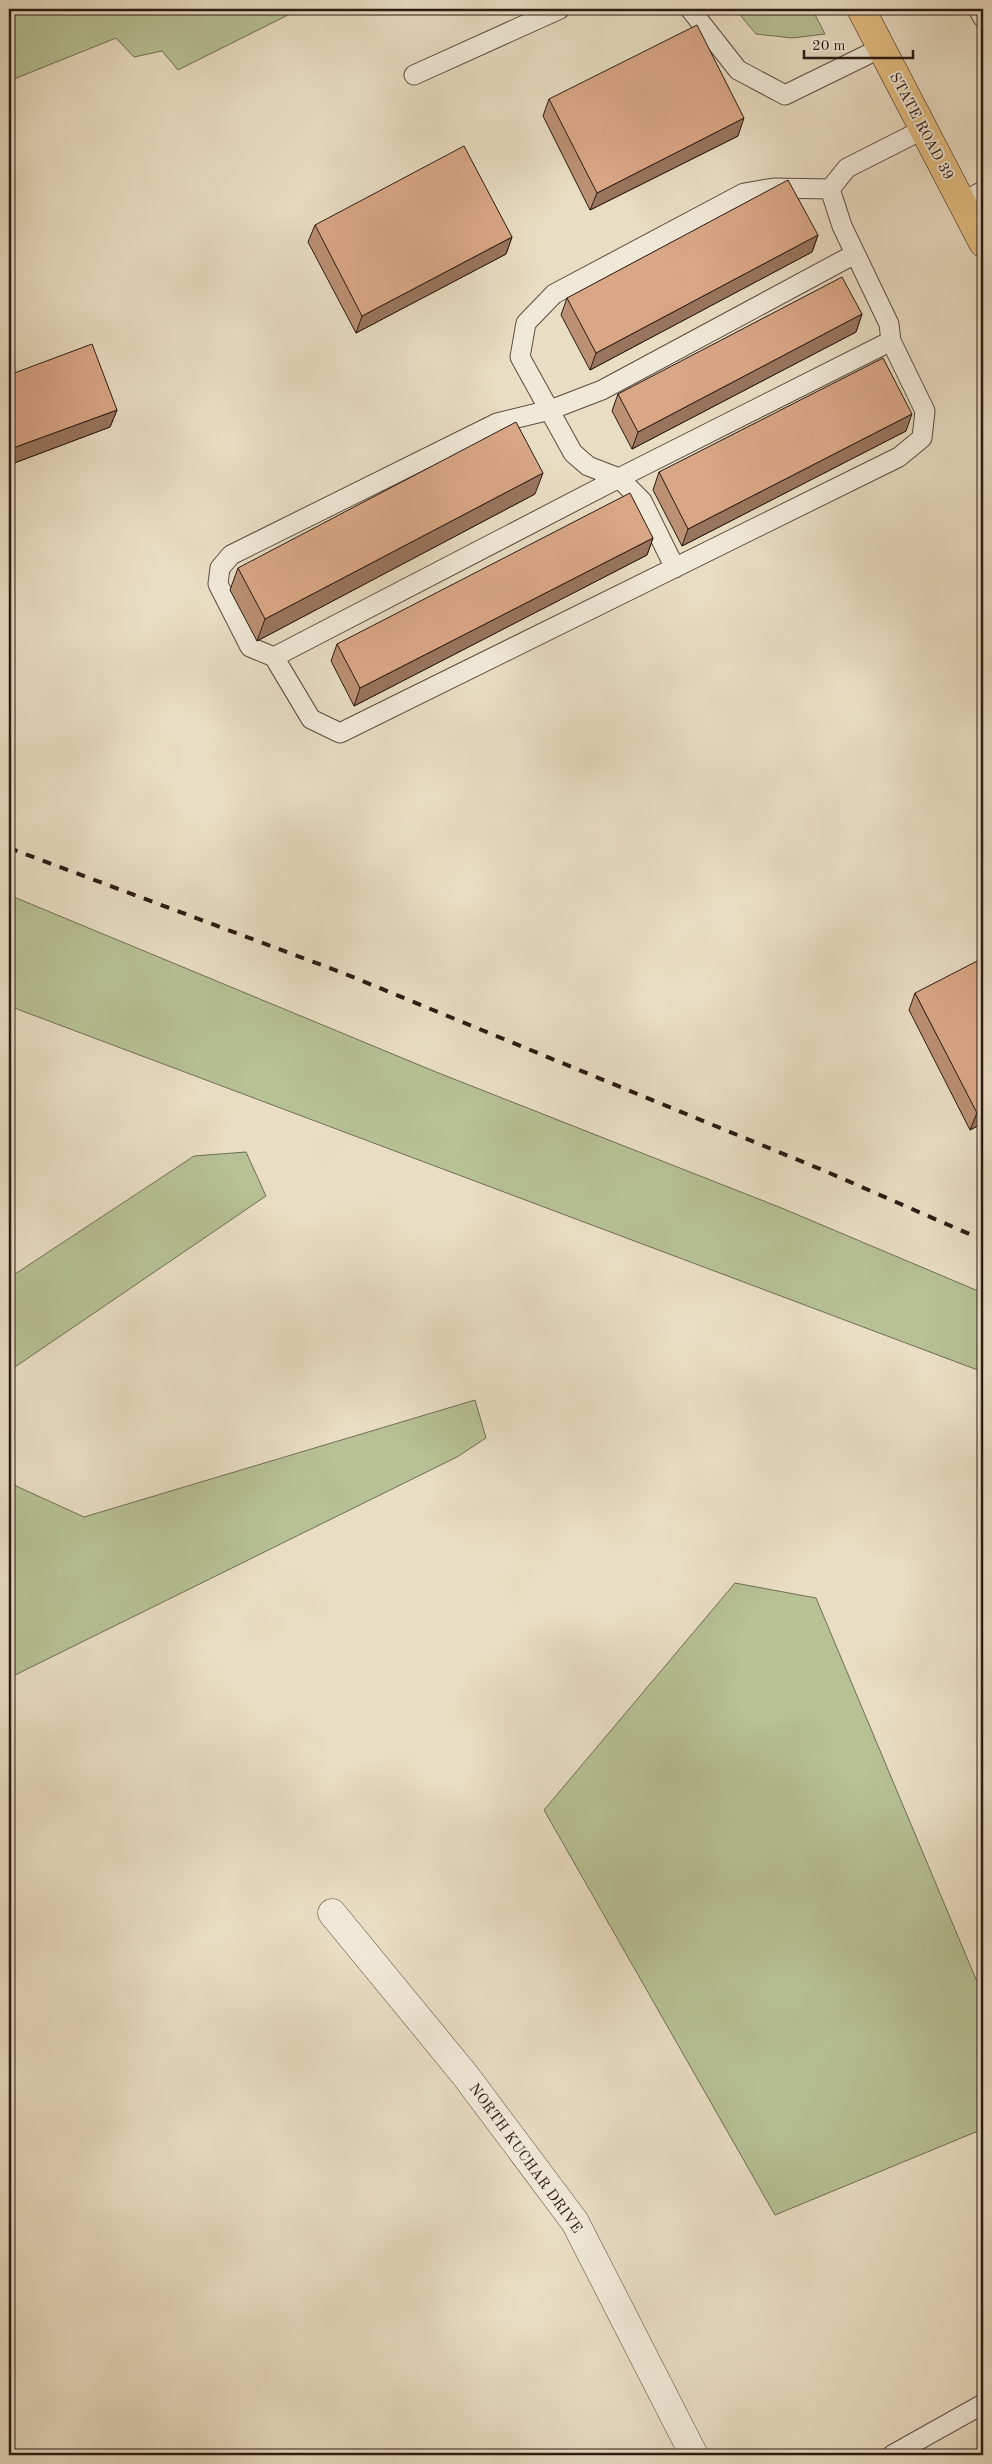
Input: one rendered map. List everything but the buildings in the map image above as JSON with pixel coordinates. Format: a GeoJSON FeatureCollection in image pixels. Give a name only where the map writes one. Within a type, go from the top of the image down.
{"type":"FeatureCollection","features":[{"type":"Feature","properties":{"kind":"main road","name":"STATE ROAD 39"},"geometry":{"type":"LineString","coordinates":[[861,9],[924,129],[972,197],[983,244]]}},
{"type":"Feature","properties":{"kind":"street","name":"NORTH KUCHAR DRIVE"},"geometry":{"type":"LineString","coordinates":[[332,1913],[465,2075],[575,2222],[694,2455]]}},
{"type":"Feature","properties":{"kind":"lane"},"geometry":{"type":"LineString","coordinates":[[414,75],[560,9]]}},
{"type":"Feature","properties":{"kind":"lane"},"geometry":{"type":"LineString","coordinates":[[690,9],[738,70],[785,95],[882,48]]}},
{"type":"Feature","properties":{"kind":"lane"},"geometry":{"type":"LineString","coordinates":[[978,9],[983,18]]}},
{"type":"Feature","properties":{"kind":"lane"},"geometry":{"type":"LineString","coordinates":[[830,189],[847,168],[924,129]]}},
{"type":"Feature","properties":{"kind":"lane"},"geometry":{"type":"LineString","coordinates":[[675,568],[642,501],[619,478],[588,466],[573,453],[520,357],[526,322],[554,294],[744,193],[774,188],[830,189]]}},
{"type":"Feature","properties":{"kind":"lane"},"geometry":{"type":"LineString","coordinates":[[830,189],[842,226],[888,324],[891,341],[925,411],[922,438],[899,457],[340,733],[311,718],[274,657],[250,647],[218,584],[220,568],[231,555],[497,422],[550,410],[602,390],[855,254]]}},
{"type":"Feature","properties":{"kind":"lane"},"geometry":{"type":"LineString","coordinates":[[274,657],[619,478],[891,341]]}},
{"type":"Feature","properties":{"kind":"lane"},"geometry":{"type":"LineString","coordinates":[[892,2455],[983,2404]]}},
{"type":"Feature","properties":{"kind":"green space"},"geometry":{"type":"Polygon","coordinates":[[[9,9],[300,9],[178,70],[162,51],[134,57],[116,38],[9,81],[9,9]]]}},
{"type":"Feature","properties":{"kind":"green space"},"geometry":{"type":"Polygon","coordinates":[[[735,9],[812,9],[825,34],[792,38],[756,34],[735,9]]]}},
{"type":"Feature","properties":{"kind":"green space"},"geometry":{"type":"Polygon","coordinates":[[[9,895],[436,1072],[784,1209],[983,1293],[983,1372],[9,1006],[9,895]]]}},
{"type":"Feature","properties":{"kind":"green space"},"geometry":{"type":"Polygon","coordinates":[[[246,1152],[266,1196],[9,1371],[9,1278],[194,1156],[246,1152]]]}},
{"type":"Feature","properties":{"kind":"green space"},"geometry":{"type":"Polygon","coordinates":[[[475,1400],[486,1438],[457,1457],[9,1678],[9,1473],[16,1486],[84,1517],[475,1400]]]}},
{"type":"Feature","properties":{"kind":"green space"},"geometry":{"type":"Polygon","coordinates":[[[735,1583],[816,1598],[983,1996],[983,2129],[775,2215],[544,1810],[735,1583]]]}},
{"type":"Feature","properties":{"kind":"railway"},"geometry":{"type":"LineString","coordinates":[[9,848],[343,973],[825,1171],[983,1240]]}}]}
